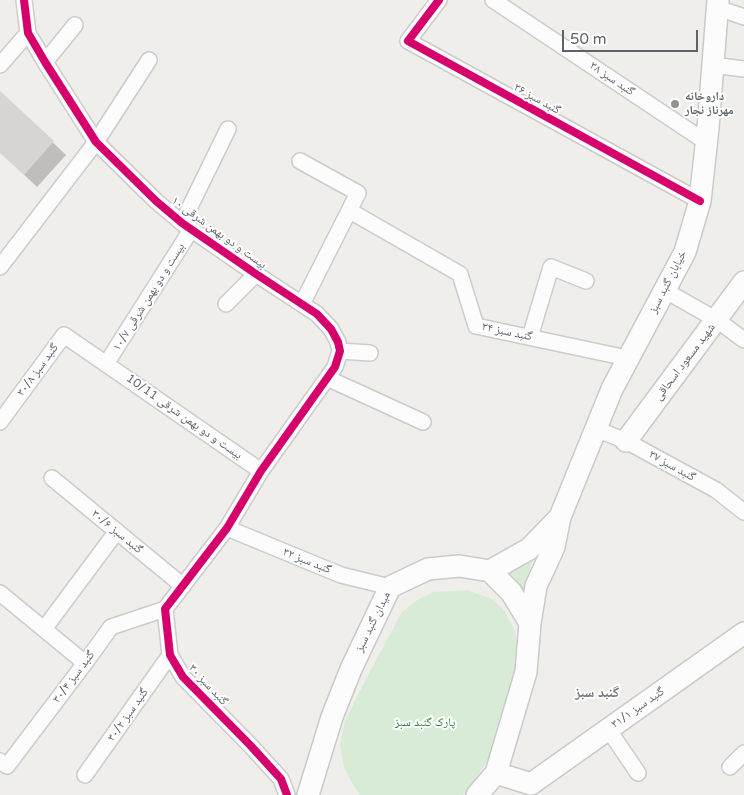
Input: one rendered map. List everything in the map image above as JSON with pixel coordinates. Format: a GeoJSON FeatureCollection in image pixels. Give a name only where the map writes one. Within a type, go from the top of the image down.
{"type":"FeatureCollection","features":[{"type":"Feature","properties":{"kind":"main road","name":"خیابان گنبد سبز"},"geometry":{"type":"LineString","coordinates":[[530,623],[536,586],[554,547],[560,518],[612,389],[685,252],[700,201],[718,4]]}},
{"type":"Feature","properties":{"kind":"main road","name":"شهید مسعود اسحاقی"},"geometry":{"type":"LineString","coordinates":[[626,441],[744,282]]}},
{"type":"Feature","properties":{"kind":"main road","name":"خیابان گنبد سبز"},"geometry":{"type":"LineString","coordinates":[[490,571],[529,549],[560,518]]}},
{"type":"Feature","properties":{"kind":"main road","name":"میدان گنبد سبز"},"geometry":{"type":"LineString","coordinates":[[308,795],[332,717],[348,677],[390,587],[428,569],[459,566],[490,571]]}},
{"type":"Feature","properties":{"kind":"main road"},"geometry":{"type":"LineString","coordinates":[[476,795],[496,773],[526,672],[530,623],[511,592],[490,571]]}},
{"type":"Feature","properties":{"kind":"main road","name":"گنبد سبز ۳۱/۱"},"geometry":{"type":"LineString","coordinates":[[536,789],[608,729],[741,639]]}},
{"type":"Feature","properties":{"kind":"main road"},"geometry":{"type":"LineString","coordinates":[[496,773],[536,789]]}},
{"type":"Feature","properties":{"kind":"street","name":"بیست و دو بهمن شرقی ۱۰"},"geometry":{"type":"LineString","coordinates":[[24,0],[28,33],[96,142],[156,201],[186,226],[317,314],[331,329],[338,342],[340,351]]}},
{"type":"Feature","properties":{"kind":"street","name":"گنبد سبز ۳۶"},"geometry":{"type":"LineString","coordinates":[[439,0],[408,41],[700,201]]}},
{"type":"Feature","properties":{"kind":"street","name":"گنبد سبز ۳۸"},"geometry":{"type":"LineString","coordinates":[[493,0],[706,142]]}},
{"type":"Feature","properties":{"kind":"street"},"geometry":{"type":"LineString","coordinates":[[718,4],[744,18]]}},
{"type":"Feature","properties":{"kind":"street"},"geometry":{"type":"LineString","coordinates":[[46,62],[75,25]]}},
{"type":"Feature","properties":{"kind":"street"},"geometry":{"type":"LineString","coordinates":[[0,66],[28,33]]}},
{"type":"Feature","properties":{"kind":"street"},"geometry":{"type":"LineString","coordinates":[[0,267],[96,142],[149,60]]}},
{"type":"Feature","properties":{"kind":"street"},"geometry":{"type":"LineString","coordinates":[[713,65],[744,69]]}},
{"type":"Feature","properties":{"kind":"street","name":"بیست و دو بهمن شرقی ۱۰/۷"},"geometry":{"type":"LineString","coordinates":[[106,364],[186,226],[228,130]]}},
{"type":"Feature","properties":{"kind":"street"},"geometry":{"type":"LineString","coordinates":[[300,161],[358,193],[302,304]]}},
{"type":"Feature","properties":{"kind":"street","name":"گنبد سبز ۳۴"},"geometry":{"type":"LineString","coordinates":[[350,211],[460,274],[476,326],[627,358]]}},
{"type":"Feature","properties":{"kind":"street"},"geometry":{"type":"LineString","coordinates":[[530,337],[551,267],[586,281]]}},
{"type":"Feature","properties":{"kind":"street"},"geometry":{"type":"LineString","coordinates":[[226,304],[256,274]]}},
{"type":"Feature","properties":{"kind":"street"},"geometry":{"type":"LineString","coordinates":[[664,290],[716,320],[744,340]]}},
{"type":"Feature","properties":{"kind":"street","name":"گنبد سبز ۳۰/۸"},"geometry":{"type":"LineString","coordinates":[[0,422],[64,335],[106,364]]}},
{"type":"Feature","properties":{"kind":"street"},"geometry":{"type":"LineString","coordinates":[[165,609],[227,528],[261,471],[335,367],[340,351],[370,353]]}},
{"type":"Feature","properties":{"kind":"street","name":"بیست و دو بهمن شرقی 10/11"},"geometry":{"type":"LineString","coordinates":[[106,364],[261,471]]}},
{"type":"Feature","properties":{"kind":"street"},"geometry":{"type":"LineString","coordinates":[[327,378],[423,422]]}},
{"type":"Feature","properties":{"kind":"street","name":"گنبد سبز ۳۷"},"geometry":{"type":"LineString","coordinates":[[596,429],[626,441],[716,490],[744,512]]}},
{"type":"Feature","properties":{"kind":"street","name":"گنبد سبز ۳۰/۶"},"geometry":{"type":"LineString","coordinates":[[52,478],[183,586]]}},
{"type":"Feature","properties":{"kind":"street","name":"گنبد سبز ۳۲"},"geometry":{"type":"LineString","coordinates":[[227,528],[341,575],[390,587]]}},
{"type":"Feature","properties":{"kind":"street"},"geometry":{"type":"LineString","coordinates":[[44,629],[117,532]]}},
{"type":"Feature","properties":{"kind":"street"},"geometry":{"type":"LineString","coordinates":[[0,593],[85,663]]}},
{"type":"Feature","properties":{"kind":"street","name":"گنبد سبز ۳۰"},"geometry":{"type":"LineString","coordinates":[[165,609],[170,655],[183,677],[281,779],[286,795]]}},
{"type":"Feature","properties":{"kind":"street","name":"گنبد سبز ۳۰/۴"},"geometry":{"type":"LineString","coordinates":[[0,761],[6,766],[85,663],[110,627],[165,609]]}},
{"type":"Feature","properties":{"kind":"street","name":"گنبد سبز ۳۰/۲"},"geometry":{"type":"LineString","coordinates":[[85,774],[170,655]]}},
{"type":"Feature","properties":{"kind":"street"},"geometry":{"type":"LineString","coordinates":[[608,729],[638,773]]}},
{"type":"Feature","properties":{"kind":"street"},"geometry":{"type":"LineString","coordinates":[[730,767],[744,753]]}},
{"type":"Feature","properties":{"kind":"green space"},"geometry":{"type":"Polygon","coordinates":[[[533,559],[526,594],[520,586],[498,574],[507,572],[533,559]]]}},
{"type":"Feature","properties":{"kind":"green space","name":"پارک گنبد سبز"},"geometry":{"type":"Polygon","coordinates":[[[467,590],[494,600],[505,612],[515,631],[519,662],[502,723],[489,758],[472,785],[463,795],[360,795],[344,768],[340,745],[345,721],[368,675],[402,612],[416,601],[433,592],[467,590]]]}},
{"type":"Feature","properties":{"kind":"building"},"geometry":{"type":"Polygon","coordinates":[[[0,91],[54,141],[24,175],[0,153],[0,91]]]}},
{"type":"Feature","properties":{"kind":"cycle path"},"geometry":{"type":"LineString","coordinates":[[24,0],[28,33],[96,142],[156,201],[182,223],[317,314],[331,329],[338,342],[340,351],[335,367],[261,471],[227,528],[165,609],[170,655],[183,677],[281,779],[287,795]]}},
{"type":"Feature","properties":{"kind":"cycle path"},"geometry":{"type":"LineString","coordinates":[[439,0],[408,41],[700,201]]}},
{"type":"Feature","properties":{"kind":"place","name":"داروخانه مهرناز نجار"},"geometry":{"type":"Point","coordinates":[675,104]}},
{"type":"Feature","properties":{"kind":"district","name":"گنبد سبز"},"geometry":{"type":"Point","coordinates":[597,693]}}]}
